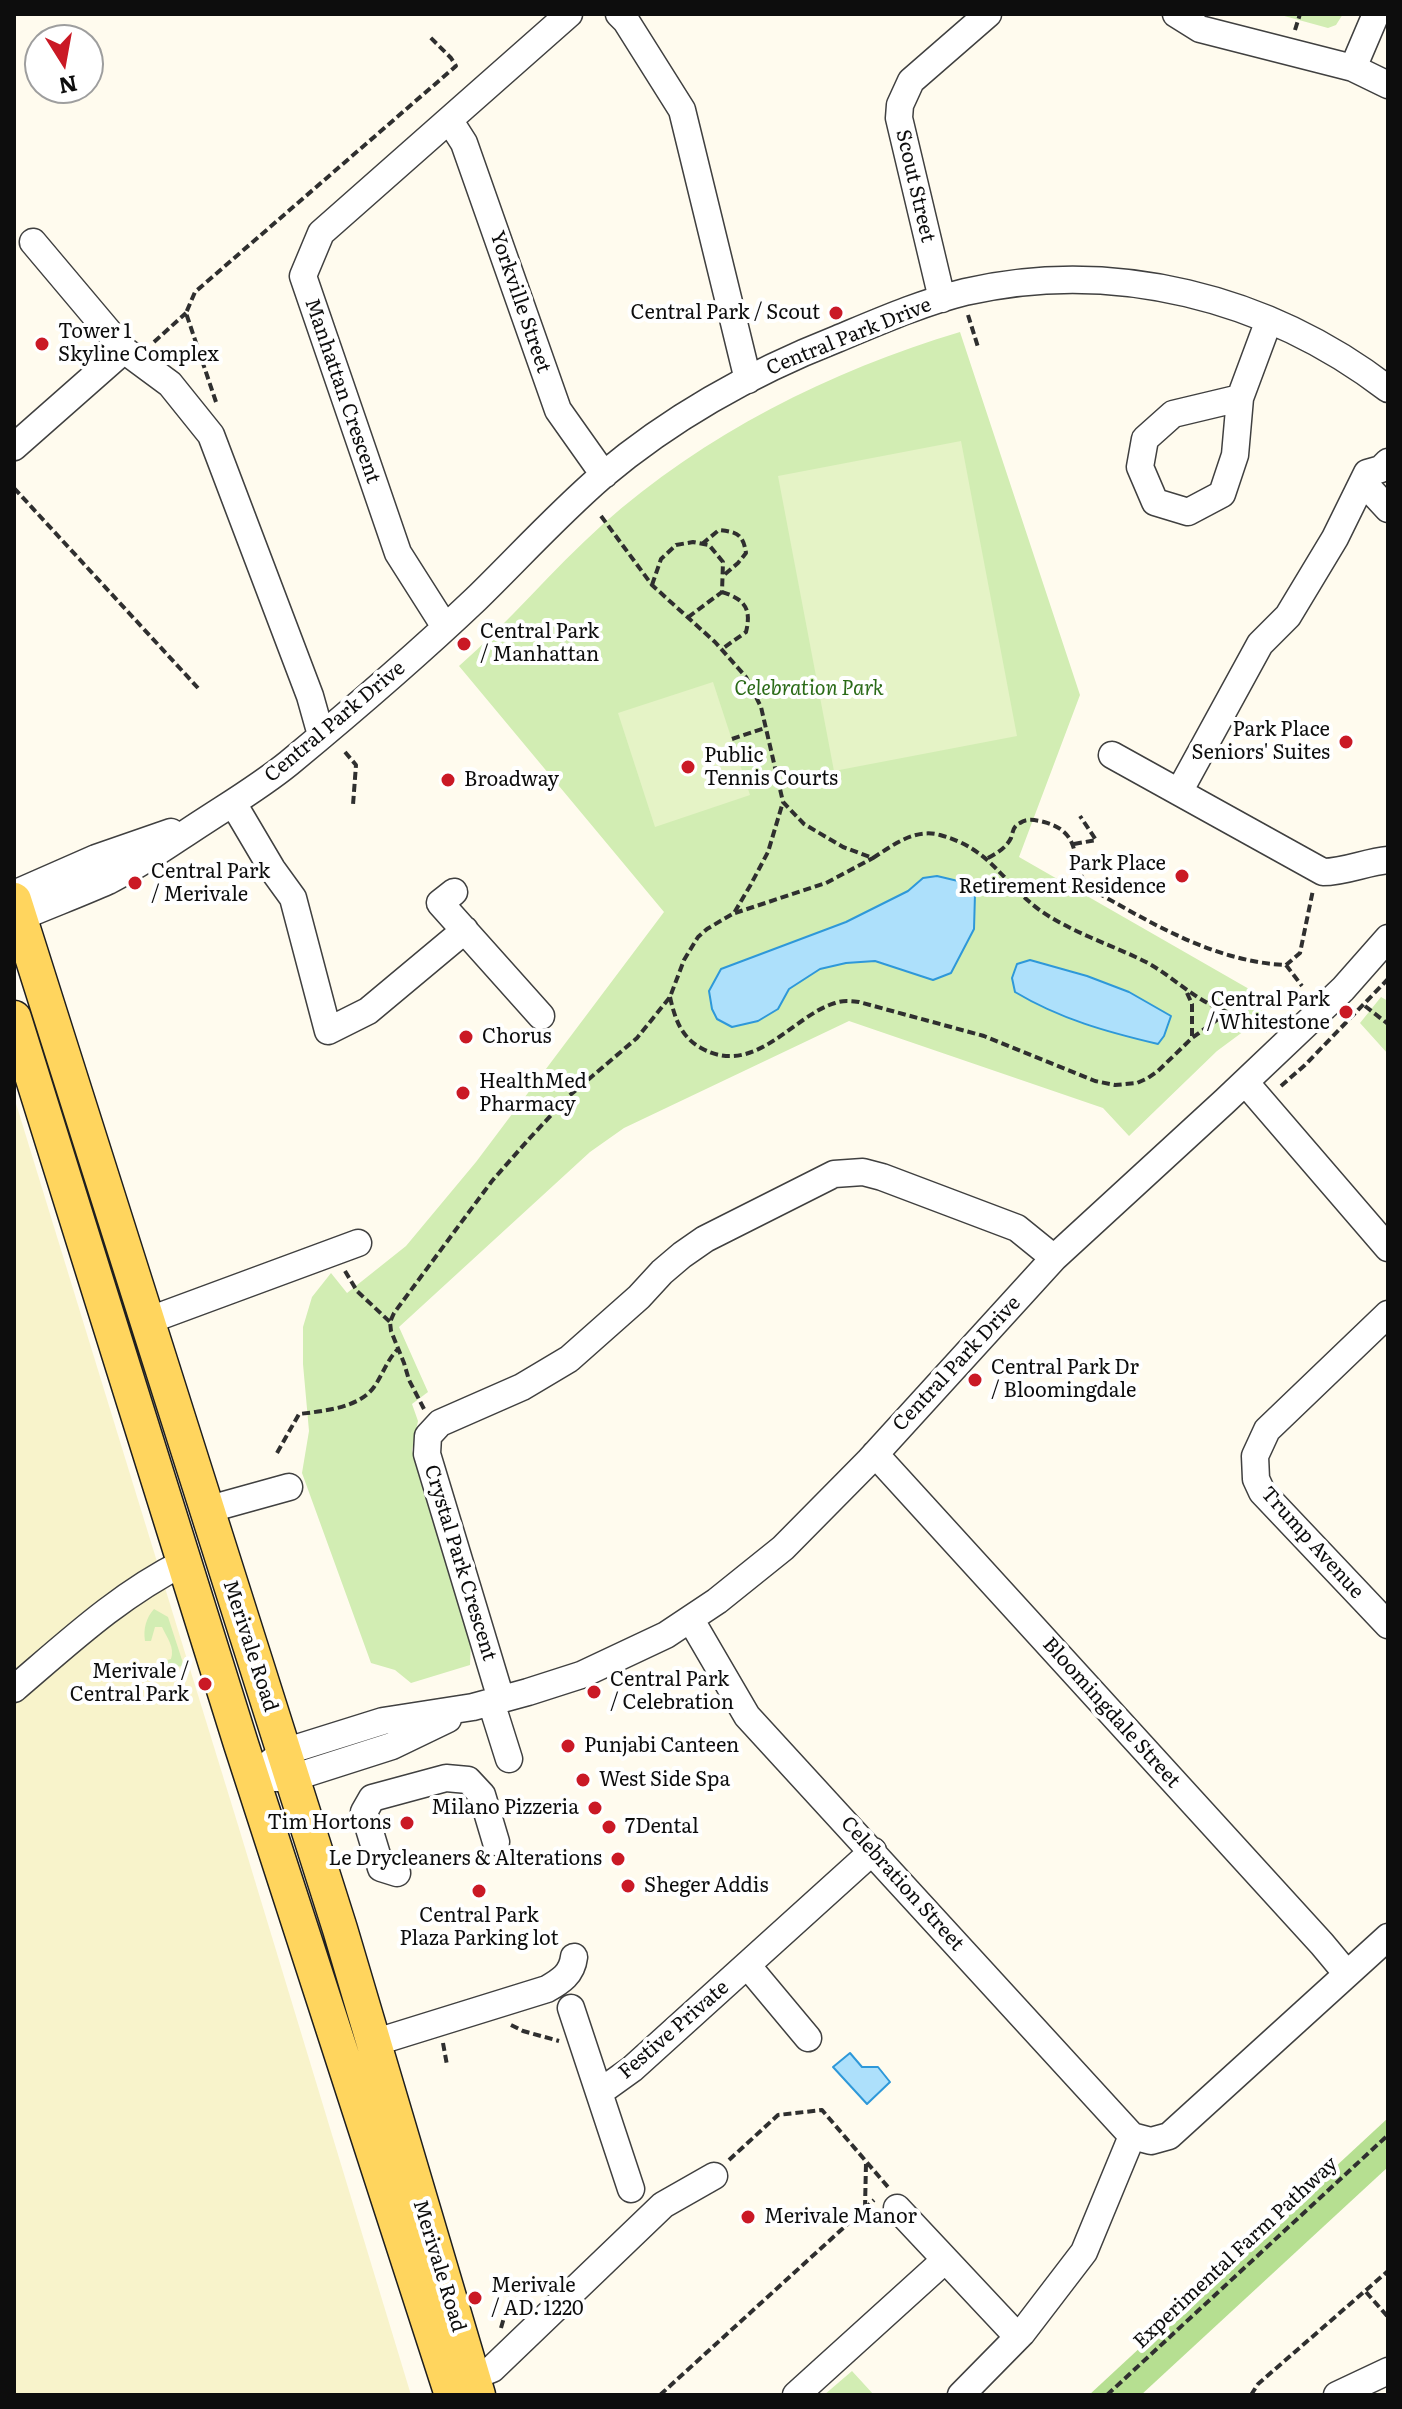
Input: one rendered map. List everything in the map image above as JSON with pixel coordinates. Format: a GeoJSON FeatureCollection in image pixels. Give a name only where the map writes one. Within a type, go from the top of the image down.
{"type":"FeatureCollection","features":[{"type":"Feature","properties":{"kind":"main road","name":"Merivale Road"},"geometry":{"type":"LineString","coordinates":[[15,907],[340,1929],[463,2388]]}},
{"type":"Feature","properties":{"kind":"main road","name":"Merivale Road"},"geometry":{"type":"LineString","coordinates":[[14,1018],[252,1777],[463,2388]]}},
{"type":"Feature","properties":{"kind":"street","name":"Manhattan Crescent"},"geometry":{"type":"LineString","coordinates":[[445,627],[398,553],[303,276],[321,233],[569,14]]}},
{"type":"Feature","properties":{"kind":"street"},"geometry":{"type":"LineString","coordinates":[[619,14],[682,110],[748,380]]}},
{"type":"Feature","properties":{"kind":"street","name":"Scout Street"},"geometry":{"type":"LineString","coordinates":[[952,296],[899,118],[900,105],[911,81],[988,14]]}},
{"type":"Feature","properties":{"kind":"street"},"geometry":{"type":"LineString","coordinates":[[1176,14],[1200,29],[1353,68],[1388,85]]}},
{"type":"Feature","properties":{"kind":"street"},"geometry":{"type":"LineString","coordinates":[[1353,68],[1376,14]]}},
{"type":"Feature","properties":{"kind":"street","name":"Yorkville Street"},"geometry":{"type":"LineString","coordinates":[[450,121],[464,143],[558,410],[604,475]]}},
{"type":"Feature","properties":{"kind":"street"},"geometry":{"type":"LineString","coordinates":[[33,242],[137,348],[211,435],[310,696],[321,735]]}},
{"type":"Feature","properties":{"kind":"street","name":"Central Park Drive"},"geometry":{"type":"LineString","coordinates":[[15,907],[108,880],[145,861],[288,764],[445,627],[604,475],[647,442],[748,380],[809,350],[952,296],[1036,282],[1117,282],[1196,294],[1269,320],[1335,353],[1388,389]]}},
{"type":"Feature","properties":{"kind":"street"},"geometry":{"type":"LineString","coordinates":[[1240,398],[1173,414],[1145,439],[1140,467],[1155,502],[1188,512],[1222,494],[1235,455],[1240,398],[1269,320]]}},
{"type":"Feature","properties":{"kind":"street"},"geometry":{"type":"LineString","coordinates":[[14,447],[137,348]]}},
{"type":"Feature","properties":{"kind":"street"},"geometry":{"type":"LineString","coordinates":[[1179,792],[1260,644],[1288,616],[1335,538],[1367,473],[1381,469],[1388,462]]}},
{"type":"Feature","properties":{"kind":"street"},"geometry":{"type":"LineString","coordinates":[[1363,482],[1388,509]]}},
{"type":"Feature","properties":{"kind":"street"},"geometry":{"type":"LineString","coordinates":[[1112,755],[1323,872],[1388,860]]}},
{"type":"Feature","properties":{"kind":"street"},"geometry":{"type":"LineString","coordinates":[[233,803],[293,898],[328,1031],[368,1011],[465,930]]}},
{"type":"Feature","properties":{"kind":"street"},"geometry":{"type":"LineString","coordinates":[[454,892],[440,903],[527,989],[541,1016]]}},
{"type":"Feature","properties":{"kind":"street","name":"Central Park Drive"},"geometry":{"type":"LineString","coordinates":[[252,1777],[288,1765],[392,1746],[488,1702],[581,1675],[691,1620],[740,1584],[783,1548],[875,1454],[1054,1258],[1343,989],[1388,938]]}},
{"type":"Feature","properties":{"kind":"street"},"geometry":{"type":"LineString","coordinates":[[1245,1082],[1388,1248]]}},
{"type":"Feature","properties":{"kind":"street"},"geometry":{"type":"LineString","coordinates":[[433,1429],[452,1417],[522,1387],[569,1359],[639,1297],[662,1272],[705,1239],[834,1174],[863,1172],[882,1177],[1017,1228],[1054,1258]]}},
{"type":"Feature","properties":{"kind":"street"},"geometry":{"type":"LineString","coordinates":[[147,1321],[346,1248]]}},
{"type":"Feature","properties":{"kind":"street","name":"Trump Avenue"},"geometry":{"type":"LineString","coordinates":[[1388,1314],[1267,1430],[1255,1456],[1256,1479],[1262,1492],[1388,1625]]}},
{"type":"Feature","properties":{"kind":"street","name":"Crystal Park Crescent"},"geometry":{"type":"LineString","coordinates":[[433,1429],[427,1444],[429,1465],[488,1702],[509,1759]]}},
{"type":"Feature","properties":{"kind":"street","name":"Bloomingdale Street"},"geometry":{"type":"LineString","coordinates":[[875,1454],[1347,1974]]}},
{"type":"Feature","properties":{"kind":"street"},"geometry":{"type":"LineString","coordinates":[[206,1510],[289,1487]]}},
{"type":"Feature","properties":{"kind":"street"},"geometry":{"type":"LineString","coordinates":[[14,1689],[116,1603],[183,1563]]}},
{"type":"Feature","properties":{"kind":"street","name":"Celebration Street"},"geometry":{"type":"LineString","coordinates":[[691,1620],[747,1716],[1132,2136]]}},
{"type":"Feature","properties":{"kind":"street"},"geometry":{"type":"LineString","coordinates":[[397,1873],[381,1868],[364,1812],[372,1798],[446,1778],[468,1780],[482,1795],[496,1842]]}},
{"type":"Feature","properties":{"kind":"street","name":"Festive Private"},"geometry":{"type":"LineString","coordinates":[[600,2092],[632,2069],[873,1851]]}},
{"type":"Feature","properties":{"kind":"street"},"geometry":{"type":"LineString","coordinates":[[961,2395],[1018,2337],[1084,2252],[1132,2136],[1151,2141],[1169,2136],[1388,1937]]}},
{"type":"Feature","properties":{"kind":"street"},"geometry":{"type":"LineString","coordinates":[[373,2043],[547,1989],[564,1979],[573,1967],[574,1957]]}},
{"type":"Feature","properties":{"kind":"street","name":"Festive Private"},"geometry":{"type":"LineString","coordinates":[[747,1965],[808,2038]]}},
{"type":"Feature","properties":{"kind":"street","name":"Festive Private"},"geometry":{"type":"LineString","coordinates":[[571,2008],[631,2189]]}},
{"type":"Feature","properties":{"kind":"street"},"geometry":{"type":"LineString","coordinates":[[463,2388],[492,2369],[663,2205],[714,2176]]}},
{"type":"Feature","properties":{"kind":"street"},"geometry":{"type":"LineString","coordinates":[[897,2208],[1018,2337]]}},
{"type":"Feature","properties":{"kind":"street"},"geometry":{"type":"LineString","coordinates":[[796,2395],[945,2260]]}},
{"type":"Feature","properties":{"kind":"street"},"geometry":{"type":"LineString","coordinates":[[1337,2395],[1388,2371]]}},
{"type":"Feature","properties":{"kind":"path"},"geometry":{"type":"LineString","coordinates":[[137,348],[186,313],[195,292],[456,66],[428,35]]}},
{"type":"Feature","properties":{"kind":"path"},"geometry":{"type":"LineString","coordinates":[[952,296],[978,347]]}},
{"type":"Feature","properties":{"kind":"path"},"geometry":{"type":"LineString","coordinates":[[186,313],[218,409],[211,435]]}},
{"type":"Feature","properties":{"kind":"path"},"geometry":{"type":"LineString","coordinates":[[14,488],[198,688]]}},
{"type":"Feature","properties":{"kind":"path"},"geometry":{"type":"LineString","coordinates":[[601,516],[652,585],[722,649],[754,691],[761,707],[783,802],[804,824],[843,847],[873,858]]}},
{"type":"Feature","properties":{"kind":"path"},"geometry":{"type":"LineString","coordinates":[[702,544],[719,530],[734,532],[744,541],[746,553],[723,576]]}},
{"type":"Feature","properties":{"kind":"path"},"geometry":{"type":"LineString","coordinates":[[652,585],[661,559],[676,545],[693,542],[709,545],[723,562],[722,592],[687,618]]}},
{"type":"Feature","properties":{"kind":"path"},"geometry":{"type":"LineString","coordinates":[[722,592],[738,597],[747,608],[749,621],[746,632],[722,649]]}},
{"type":"Feature","properties":{"kind":"path"},"geometry":{"type":"LineString","coordinates":[[732,739],[765,728]]}},
{"type":"Feature","properties":{"kind":"path"},"geometry":{"type":"LineString","coordinates":[[345,752],[356,765],[353,805]]}},
{"type":"Feature","properties":{"kind":"path"},"geometry":{"type":"LineString","coordinates":[[734,913],[768,852],[783,802]]}},
{"type":"Feature","properties":{"kind":"path"},"geometry":{"type":"LineString","coordinates":[[1074,844],[1096,840],[1080,816]]}},
{"type":"Feature","properties":{"kind":"path"},"geometry":{"type":"LineString","coordinates":[[988,858],[1005,847],[1013,830],[1023,821],[1033,820],[1055,826],[1064,831],[1074,844],[1084,882],[1091,889],[1163,930],[1245,960],[1286,965],[1300,953],[1313,889],[1323,872]]}},
{"type":"Feature","properties":{"kind":"path"},"geometry":{"type":"LineString","coordinates":[[390,1322],[501,1170],[569,1096],[637,1038],[670,997],[684,960],[698,937],[734,913],[826,883],[911,836],[937,834],[988,858],[1019,893],[1043,912],[1148,963],[1226,1013],[1261,1024],[1282,1045]]}},
{"type":"Feature","properties":{"kind":"path"},"geometry":{"type":"LineString","coordinates":[[1286,965],[1302,986]]}},
{"type":"Feature","properties":{"kind":"path"},"geometry":{"type":"LineString","coordinates":[[1281,1086],[1388,979]]}},
{"type":"Feature","properties":{"kind":"path"},"geometry":{"type":"LineString","coordinates":[[1343,989],[1388,1024]]}},
{"type":"Feature","properties":{"kind":"path"},"geometry":{"type":"LineString","coordinates":[[1186,990],[1192,1004],[1192,1038]]}},
{"type":"Feature","properties":{"kind":"path"},"geometry":{"type":"LineString","coordinates":[[670,997],[682,1033],[715,1056],[759,1049],[823,1009],[846,1001],[984,1036],[1095,1081],[1115,1085],[1137,1083],[1148,1078],[1192,1038],[1226,1013]]}},
{"type":"Feature","properties":{"kind":"path"},"geometry":{"type":"LineString","coordinates":[[346,1248],[357,1291],[390,1322],[409,1380],[433,1429]]}},
{"type":"Feature","properties":{"kind":"path"},"geometry":{"type":"LineString","coordinates":[[277,1453],[299,1414],[326,1411],[371,1391],[390,1357],[398,1349]]}},
{"type":"Feature","properties":{"kind":"path"},"geometry":{"type":"LineString","coordinates":[[493,2006],[503,2020],[523,2031],[583,2049]]}},
{"type":"Feature","properties":{"kind":"path"},"geometry":{"type":"LineString","coordinates":[[660,2395],[888,2187],[822,2110],[778,2115],[714,2176]]}},
{"type":"Feature","properties":{"kind":"path","name":"Experimental Farm Pathway"},"geometry":{"type":"LineString","coordinates":[[1107,2395],[1388,2135]]}},
{"type":"Feature","properties":{"kind":"path"},"geometry":{"type":"LineString","coordinates":[[865,2208],[866,2161]]}},
{"type":"Feature","properties":{"kind":"path"},"geometry":{"type":"LineString","coordinates":[[1251,2395],[1258,2384],[1388,2271]]}},
{"type":"Feature","properties":{"kind":"path"},"geometry":{"type":"LineString","coordinates":[[1366,2292],[1388,2317]]}},
{"type":"Feature","properties":{"kind":"shaded area"},"geometry":{"type":"Polygon","coordinates":[[[14,1097],[238,1825],[411,2395],[14,2395],[14,1097]]]}},
{"type":"Feature","properties":{"kind":"green space"},"geometry":{"type":"Polygon","coordinates":[[[1277,14],[1343,14],[1336,25],[1328,28],[1277,14]]]}},
{"type":"Feature","properties":{"kind":"green space","name":"Celebration Park"},"geometry":{"type":"Polygon","coordinates":[[[960,332],[1080,695],[1019,857],[1270,1001],[1244,1031],[1217,1051],[1129,1136],[1103,1108],[849,1021],[624,1128],[590,1152],[399,1327],[428,1392],[412,1404],[418,1421],[412,1450],[471,1642],[470,1665],[411,1683],[395,1670],[371,1663],[302,1473],[309,1431],[303,1327],[312,1297],[331,1273],[347,1293],[406,1246],[476,1162],[664,912],[459,666],[602,525],[683,462],[726,434],[816,386],[960,332]]]}},
{"type":"Feature","properties":{"kind":"green space"},"geometry":{"type":"Polygon","coordinates":[[[961,441],[1017,736],[834,771],[778,476],[961,441]]]}},
{"type":"Feature","properties":{"kind":"green space","name":"Public Tennis Courts"},"geometry":{"type":"Polygon","coordinates":[[[713,682],[750,795],[655,827],[618,713],[713,682]]]}},
{"type":"Feature","properties":{"kind":"green space"},"geometry":{"type":"Polygon","coordinates":[[[1381,997],[1388,1001],[1388,1054],[1360,1023],[1381,997]]]}},
{"type":"Feature","properties":{"kind":"green space"},"geometry":{"type":"Polygon","coordinates":[[[154,1609],[168,1617],[183,1663],[170,1676],[157,1663],[171,1659],[172,1655],[162,1627],[155,1627],[151,1641],[145,1641],[146,1624],[154,1609]]]}},
{"type":"Feature","properties":{"kind":"green space"},"geometry":{"type":"Polygon","coordinates":[[[1388,2118],[1388,2167],[1141,2395],[1089,2395],[1388,2118]]]}},
{"type":"Feature","properties":{"kind":"green space"},"geometry":{"type":"Polygon","coordinates":[[[852,2371],[874,2395],[824,2395],[852,2371]]]}},
{"type":"Feature","properties":{"kind":"water"},"geometry":{"type":"Polygon","coordinates":[[[937,876],[958,881],[975,894],[974,929],[951,973],[933,980],[875,961],[846,963],[820,969],[789,989],[778,1009],[758,1021],[732,1027],[717,1019],[709,991],[721,969],[846,922],[908,891],[923,878],[937,876]]]}},
{"type":"Feature","properties":{"kind":"water"},"geometry":{"type":"Polygon","coordinates":[[[1030,960],[1129,992],[1171,1016],[1164,1036],[1158,1044],[1102,1029],[1049,1010],[1015,992],[1012,978],[1017,964],[1030,960]]]}},
{"type":"Feature","properties":{"kind":"water"},"geometry":{"type":"Polygon","coordinates":[[[850,2053],[862,2067],[878,2067],[890,2082],[867,2104],[833,2067],[850,2053]]]}},
{"type":"Feature","properties":{"kind":"place","name":"Central Park / Scout"},"geometry":{"type":"Point","coordinates":[836,313]}},
{"type":"Feature","properties":{"kind":"place","name":"Tower 1 Skyline Complex"},"geometry":{"type":"Point","coordinates":[42,344]}},
{"type":"Feature","properties":{"kind":"place","name":"Central Park / Manhattan"},"geometry":{"type":"Point","coordinates":[464,644]}},
{"type":"Feature","properties":{"kind":"place","name":"Park Place Seniors' Suites"},"geometry":{"type":"Point","coordinates":[1346,742]}},
{"type":"Feature","properties":{"kind":"place","name":"Public Tennis Courts"},"geometry":{"type":"Point","coordinates":[688,767]}},
{"type":"Feature","properties":{"kind":"place","name":"Broadway"},"geometry":{"type":"Point","coordinates":[448,780]}},
{"type":"Feature","properties":{"kind":"place","name":"Park Place Retirement Residence"},"geometry":{"type":"Point","coordinates":[1182,876]}},
{"type":"Feature","properties":{"kind":"place","name":"Central Park / Merivale"},"geometry":{"type":"Point","coordinates":[135,883]}},
{"type":"Feature","properties":{"kind":"place","name":"Central Park / Whitestone"},"geometry":{"type":"Point","coordinates":[1346,1012]}},
{"type":"Feature","properties":{"kind":"place","name":"Chorus"},"geometry":{"type":"Point","coordinates":[466,1037]}},
{"type":"Feature","properties":{"kind":"place","name":"HealthMed Pharmacy"},"geometry":{"type":"Point","coordinates":[463,1093]}},
{"type":"Feature","properties":{"kind":"place","name":"Central Park Dr / Bloomingdale"},"geometry":{"type":"Point","coordinates":[975,1380]}},
{"type":"Feature","properties":{"kind":"place","name":"Merivale / Central Park"},"geometry":{"type":"Point","coordinates":[205,1684]}},
{"type":"Feature","properties":{"kind":"place","name":"Central Park / Celebration"},"geometry":{"type":"Point","coordinates":[594,1692]}},
{"type":"Feature","properties":{"kind":"place","name":"Punjabi Canteen"},"geometry":{"type":"Point","coordinates":[568,1746]}},
{"type":"Feature","properties":{"kind":"place","name":"West Side Spa"},"geometry":{"type":"Point","coordinates":[583,1780]}},
{"type":"Feature","properties":{"kind":"place","name":"Milano Pizzeria"},"geometry":{"type":"Point","coordinates":[595,1808]}},
{"type":"Feature","properties":{"kind":"place","name":"Tim Hortons"},"geometry":{"type":"Point","coordinates":[407,1823]}},
{"type":"Feature","properties":{"kind":"place","name":"7Dental"},"geometry":{"type":"Point","coordinates":[609,1827]}},
{"type":"Feature","properties":{"kind":"place","name":"Le Drycleaners & Alterations"},"geometry":{"type":"Point","coordinates":[618,1859]}},
{"type":"Feature","properties":{"kind":"place","name":"Sheger Addis"},"geometry":{"type":"Point","coordinates":[628,1886]}},
{"type":"Feature","properties":{"kind":"place","name":"Central Park Plaza Parking lot"},"geometry":{"type":"Point","coordinates":[479,1891]}},
{"type":"Feature","properties":{"kind":"place","name":"Merivale Manor"},"geometry":{"type":"Point","coordinates":[748,2217]}},
{"type":"Feature","properties":{"kind":"place","name":"Merivale / AD. 1220"},"geometry":{"type":"Point","coordinates":[475,2298]}}]}
